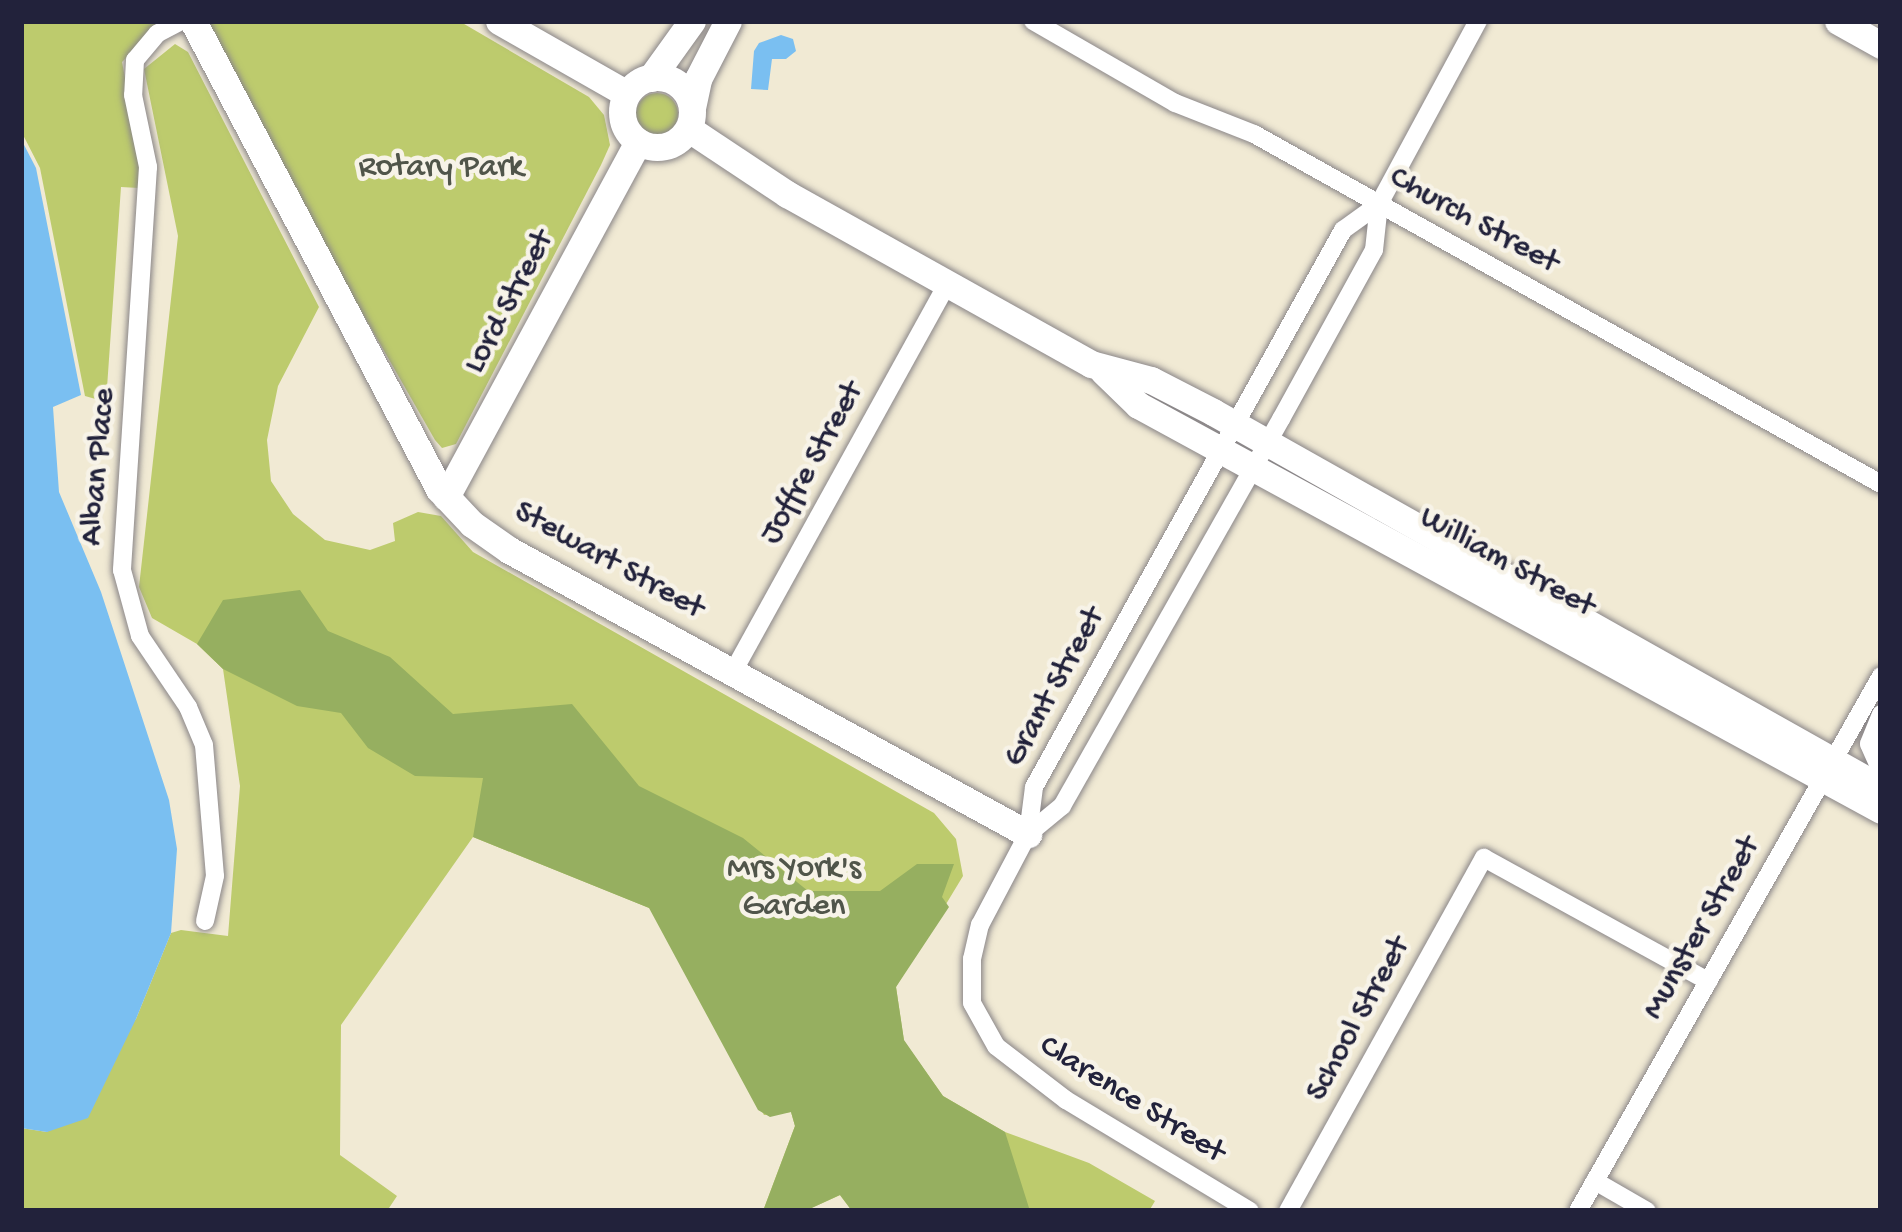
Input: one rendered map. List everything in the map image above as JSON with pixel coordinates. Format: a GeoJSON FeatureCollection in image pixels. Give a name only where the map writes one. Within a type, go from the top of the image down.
{"type":"FeatureCollection","features":[{"type":"Feature","properties":{"kind":"street","name":"Alban Place"},"geometry":{"type":"LineString","coordinates":[[181,21],[157,34],[135,60],[133,95],[148,167],[122,571],[140,637],[188,707],[204,746],[215,876],[206,921]]}},
{"type":"Feature","properties":{"kind":"street","name":"Stewart Street"},"geometry":{"type":"LineString","coordinates":[[193,21],[446,497],[509,550],[1028,834]]}},
{"type":"Feature","properties":{"kind":"street"},"geometry":{"type":"LineString","coordinates":[[499,21],[627,94]]}},
{"type":"Feature","properties":{"kind":"street"},"geometry":{"type":"LineString","coordinates":[[627,94],[651,78],[692,21]]}},
{"type":"Feature","properties":{"kind":"street"},"geometry":{"type":"LineString","coordinates":[[627,94],[625,125],[638,142],[672,145],[690,118],[698,79],[728,21]]}},
{"type":"Feature","properties":{"kind":"street","name":"Grant Street"},"geometry":{"type":"LineString","coordinates":[[1028,834],[1062,806],[1261,455],[1374,250],[1379,204],[1478,21]]}},
{"type":"Feature","properties":{"kind":"street"},"geometry":{"type":"LineString","coordinates":[[1838,21],[1881,45]]}},
{"type":"Feature","properties":{"kind":"street","name":"Church Street"},"geometry":{"type":"LineString","coordinates":[[1046,24],[1175,103],[1254,134],[1881,484]]}},
{"type":"Feature","properties":{"kind":"street"},"geometry":{"type":"LineString","coordinates":[[651,78],[682,88],[690,118]]}},
{"type":"Feature","properties":{"kind":"street","name":"William Street"},"geometry":{"type":"LineString","coordinates":[[690,118],[787,194],[1103,370],[1151,380],[1230,438],[1828,771],[1881,810]]}},
{"type":"Feature","properties":{"kind":"street","name":"Lord Street"},"geometry":{"type":"LineString","coordinates":[[446,497],[638,142]]}},
{"type":"Feature","properties":{"kind":"street","name":"Grant Street"},"geometry":{"type":"LineString","coordinates":[[1028,834],[1034,787],[1343,230],[1379,204]]}},
{"type":"Feature","properties":{"kind":"street","name":"Joffre Street"},"geometry":{"type":"LineString","coordinates":[[733,672],[947,285]]}},
{"type":"Feature","properties":{"kind":"street","name":"Munster Street"},"geometry":{"type":"LineString","coordinates":[[1578,1211],[1881,676]]}},
{"type":"Feature","properties":{"kind":"street"},"geometry":{"type":"LineString","coordinates":[[1881,714],[1869,743],[1881,771]]}},
{"type":"Feature","properties":{"kind":"street","name":"William Street"},"geometry":{"type":"LineString","coordinates":[[1828,771],[1881,788]]}},
{"type":"Feature","properties":{"kind":"street","name":"Clarence Street"},"geometry":{"type":"LineString","coordinates":[[1028,834],[976,940],[969,981],[981,1024],[1030,1077],[1250,1211]]}},
{"type":"Feature","properties":{"kind":"street","name":"School Street"},"geometry":{"type":"LineString","coordinates":[[1288,1211],[1484,858],[1708,981]]}},
{"type":"Feature","properties":{"kind":"street"},"geometry":{"type":"LineString","coordinates":[[1594,1181],[1648,1211]]}},
{"type":"Feature","properties":{"kind":"green space"},"geometry":{"type":"Polygon","coordinates":[[[21,21],[163,21],[122,62],[140,157],[139,188],[121,187],[106,402],[85,396],[40,168],[21,131],[21,21]]]}},
{"type":"Feature","properties":{"kind":"green space","name":"Rotary Park"},"geometry":{"type":"Polygon","coordinates":[[[208,21],[459,21],[589,97],[604,115],[610,145],[456,444],[442,448],[435,440],[344,281],[208,21]]]}},
{"type":"Feature","properties":{"kind":"green space"},"geometry":{"type":"Polygon","coordinates":[[[175,44],[188,52],[319,307],[278,386],[267,440],[271,481],[293,514],[325,540],[370,550],[395,541],[393,523],[418,512],[441,516],[473,552],[934,813],[956,839],[963,876],[896,987],[904,1041],[943,1096],[1005,1132],[1089,1163],[1155,1201],[1149,1211],[852,1211],[840,1195],[805,1211],[763,1211],[795,1126],[791,1112],[764,1115],[652,909],[473,837],[341,1025],[340,1155],[397,1196],[387,1211],[21,1211],[21,1128],[47,1132],[136,1019],[171,933],[228,936],[240,786],[223,669],[197,644],[152,618],[139,587],[178,236],[144,69],[175,44]]]}},
{"type":"Feature","properties":{"kind":"green space"},"geometry":{"type":"Polygon","coordinates":[[[657,93],[672,99],[678,114],[672,129],[657,135],[642,129],[636,114],[642,99],[657,93]]]}},
{"type":"Feature","properties":{"kind":"green space","name":"Mrs York's Garden"},"geometry":{"type":"Polygon","coordinates":[[[300,590],[328,631],[390,657],[453,714],[572,704],[639,786],[743,838],[808,891],[880,891],[917,864],[954,864],[942,897],[949,907],[896,987],[904,1040],[943,1096],[1005,1132],[1030,1211],[852,1211],[840,1195],[805,1211],[763,1211],[795,1126],[791,1112],[770,1117],[758,1110],[649,908],[473,837],[483,778],[415,776],[368,748],[341,713],[297,706],[223,669],[197,644],[223,600],[300,590]]]}},
{"type":"Feature","properties":{"kind":"water"},"geometry":{"type":"Polygon","coordinates":[[[781,35],[793,39],[796,51],[786,59],[772,59],[768,90],[751,89],[754,51],[759,43],[781,35]]]}},
{"type":"Feature","properties":{"kind":"water"},"geometry":{"type":"Polygon","coordinates":[[[21,139],[36,168],[81,395],[53,407],[59,492],[101,592],[169,800],[177,849],[171,933],[136,1019],[88,1118],[47,1132],[21,1128],[21,139]]]}}]}
